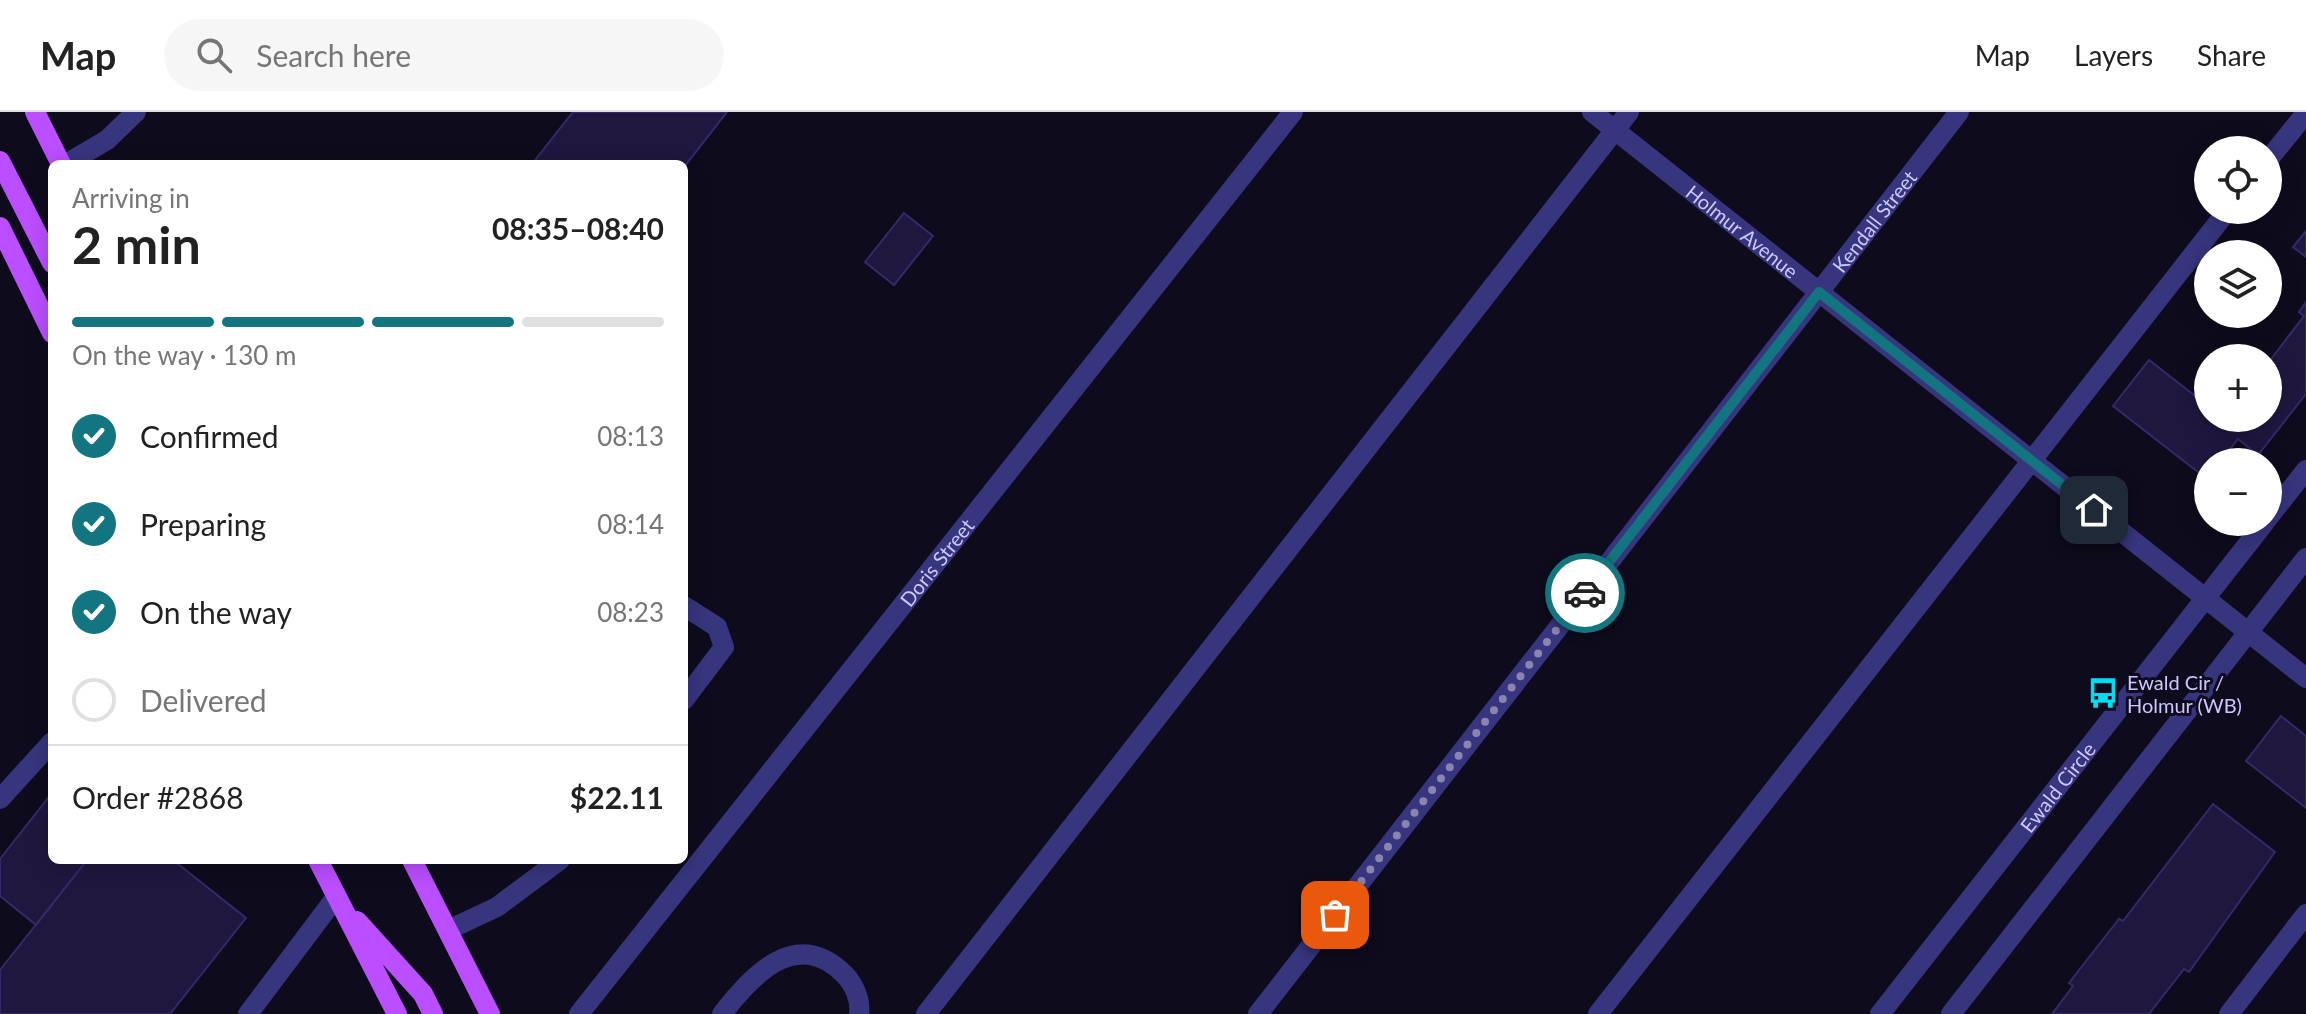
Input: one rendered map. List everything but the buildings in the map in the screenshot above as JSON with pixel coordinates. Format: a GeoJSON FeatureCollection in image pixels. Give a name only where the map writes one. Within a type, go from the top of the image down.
{"type":"FeatureCollection","features":[{"type":"Feature","properties":{"kind":"main road"},"geometry":{"type":"LineString","coordinates":[[35,112],[62,160]]}},
{"type":"Feature","properties":{"kind":"main road"},"geometry":{"type":"LineString","coordinates":[[0,161],[48,255]]}},
{"type":"Feature","properties":{"kind":"main road"},"geometry":{"type":"LineString","coordinates":[[0,227],[48,325]]}},
{"type":"Feature","properties":{"kind":"main road"},"geometry":{"type":"LineString","coordinates":[[320,864],[397,1014]]}},
{"type":"Feature","properties":{"kind":"main road"},"geometry":{"type":"LineString","coordinates":[[414,864],[490,1014]]}},
{"type":"Feature","properties":{"kind":"main road"},"geometry":{"type":"LineString","coordinates":[[336,897],[423,994],[433,1014]]}},
{"type":"Feature","properties":{"kind":"street"},"geometry":{"type":"LineString","coordinates":[[71,160],[107,140],[136,112]]}},
{"type":"Feature","properties":{"kind":"street","name":"Doris Street"},"geometry":{"type":"LineString","coordinates":[[579,1014],[1293,112]]}},
{"type":"Feature","properties":{"kind":"street","name":"Holmur Avenue"},"geometry":{"type":"LineString","coordinates":[[1592,112],[2306,678]]}},
{"type":"Feature","properties":{"kind":"street"},"geometry":{"type":"LineString","coordinates":[[926,1014],[1629,112]]}},
{"type":"Feature","properties":{"kind":"street","name":"Kendall Street"},"geometry":{"type":"LineString","coordinates":[[1258,1014],[1959,112]]}},
{"type":"Feature","properties":{"kind":"street"},"geometry":{"type":"LineString","coordinates":[[2282,143],[2306,113]]}},
{"type":"Feature","properties":{"kind":"street"},"geometry":{"type":"LineString","coordinates":[[1598,1014],[2217,224]]}},
{"type":"Feature","properties":{"kind":"street","name":"Ewald Circle"},"geometry":{"type":"LineString","coordinates":[[2282,500],[2306,470]]}},
{"type":"Feature","properties":{"kind":"street","name":"Ewald Circle"},"geometry":{"type":"LineString","coordinates":[[1880,1014],[2253,536]]}},
{"type":"Feature","properties":{"kind":"street"},"geometry":{"type":"LineString","coordinates":[[1951,1014],[2306,558]]}},
{"type":"Feature","properties":{"kind":"street"},"geometry":{"type":"LineString","coordinates":[[688,609],[717,627],[724,647],[688,695]]}},
{"type":"Feature","properties":{"kind":"street"},"geometry":{"type":"LineString","coordinates":[[0,799],[48,746]]}},
{"type":"Feature","properties":{"kind":"street"},"geometry":{"type":"LineString","coordinates":[[448,930],[497,907],[555,864]]}},
{"type":"Feature","properties":{"kind":"street"},"geometry":{"type":"LineString","coordinates":[[248,1014],[336,897]]}},
{"type":"Feature","properties":{"kind":"street"},"geometry":{"type":"LineString","coordinates":[[2229,1014],[2306,914]]}},
{"type":"Feature","properties":{"kind":"street"},"geometry":{"type":"LineString","coordinates":[[727,1012],[747,982],[770,964],[793,955],[813,955],[835,966],[851,981],[860,1006],[859,1014]]}},
{"type":"Feature","properties":{"kind":"way so far"},"geometry":{"type":"LineString","coordinates":[[1335,915],[1585,593]]}},
{"type":"Feature","properties":{"kind":"place","name":"Ewald Cir / Holmur (WB)"},"geometry":{"type":"Point","coordinates":[2103,693]}},
{"type":"Feature","properties":{"kind":"route"},"geometry":{"type":"LineString","coordinates":[[1585,593],[1819,292],[2094,510]]}}]}
